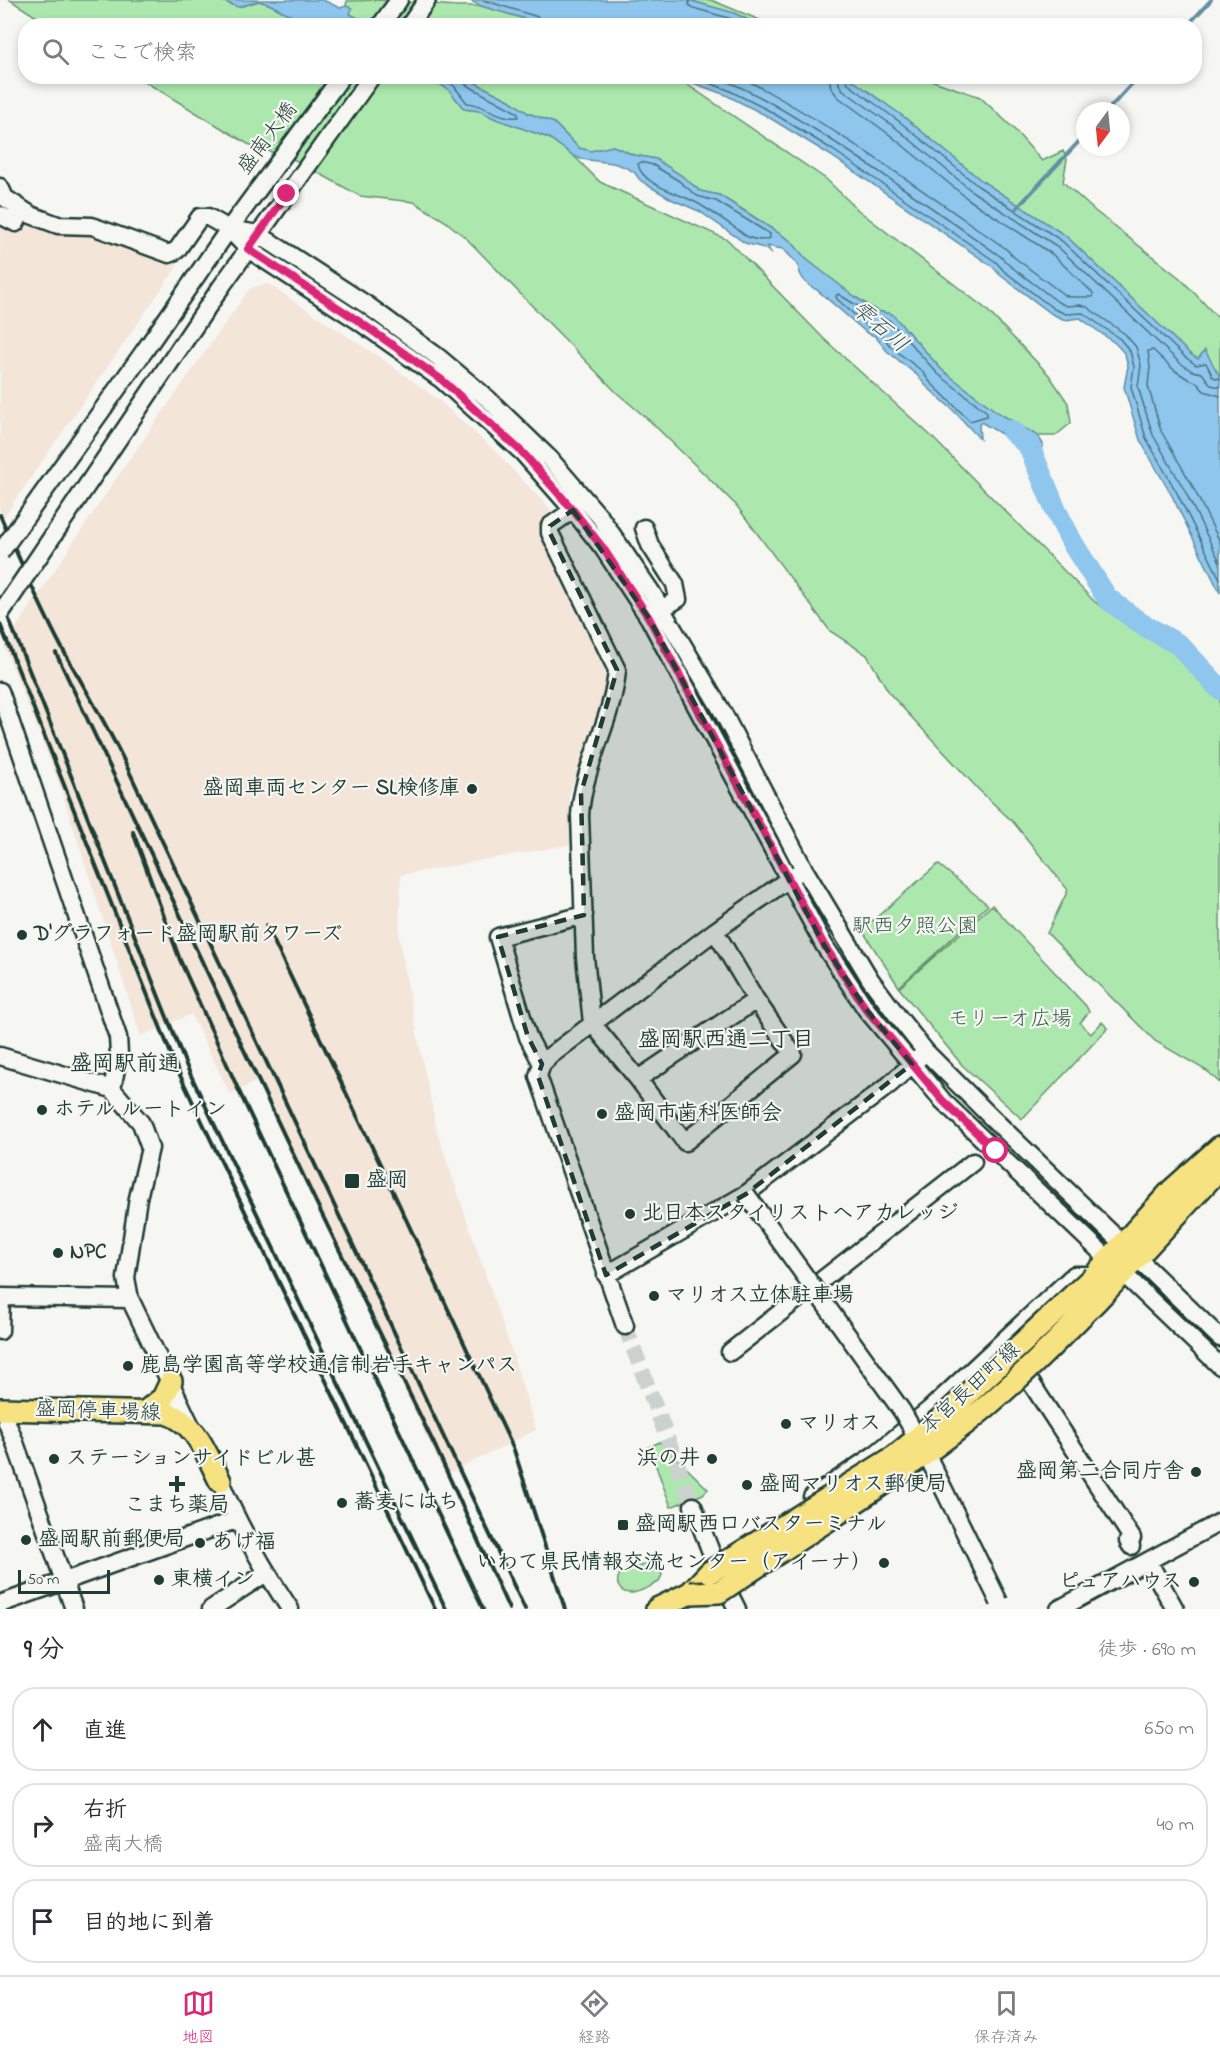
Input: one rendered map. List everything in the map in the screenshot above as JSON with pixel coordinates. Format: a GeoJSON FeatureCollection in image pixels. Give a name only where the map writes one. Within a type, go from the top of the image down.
{"type":"FeatureCollection","features":[{"type":"Feature","properties":{"kind":"main road","name":"本宮長田町線"},"geometry":{"type":"LineString","coordinates":[[1123,1258],[1172,1190],[1220,1147]]}},
{"type":"Feature","properties":{"kind":"main road","name":"本宮長田町線"},"geometry":{"type":"LineString","coordinates":[[657,1609],[706,1584],[710,1572],[888,1461],[922,1445],[944,1416],[1100,1283],[1123,1258],[1220,1168]]}},
{"type":"Feature","properties":{"kind":"main road"},"geometry":{"type":"LineString","coordinates":[[146,1411],[163,1398],[171,1381]]}},
{"type":"Feature","properties":{"kind":"main road","name":"盛岡停車場線"},"geometry":{"type":"LineString","coordinates":[[2,1418],[146,1411],[166,1413],[180,1418]]}},
{"type":"Feature","properties":{"kind":"main road","name":"盛岡停車場線"},"geometry":{"type":"LineString","coordinates":[[2,1418],[180,1418]]}},
{"type":"Feature","properties":{"kind":"main road"},"geometry":{"type":"LineString","coordinates":[[180,1418],[220,1481]]}},
{"type":"Feature","properties":{"kind":"street"},"geometry":{"type":"LineString","coordinates":[[386,18],[399,0]]}},
{"type":"Feature","properties":{"kind":"street"},"geometry":{"type":"LineString","coordinates":[[415,18],[428,0]]}},
{"type":"Feature","properties":{"kind":"street","name":"盛南大橋"},"geometry":{"type":"LineString","coordinates":[[0,553],[229,229],[336,84]]}},
{"type":"Feature","properties":{"kind":"street"},"geometry":{"type":"LineString","coordinates":[[0,614],[221,287],[366,84]]}},
{"type":"Feature","properties":{"kind":"street"},"geometry":{"type":"LineString","coordinates":[[0,187],[4,198],[23,210],[57,225],[92,226],[169,254],[177,250],[200,217],[208,217],[229,229],[248,249],[357,320],[442,380],[523,453],[573,510],[655,614],[722,711],[804,869],[870,979],[926,1052],[1123,1258],[1220,1366]]}},
{"type":"Feature","properties":{"kind":"street"},"geometry":{"type":"LineString","coordinates":[[0,215],[16,223],[23,210]]}},
{"type":"Feature","properties":{"kind":"street"},"geometry":{"type":"LineString","coordinates":[[229,229],[258,234],[367,305],[438,357],[488,399],[550,459],[600,517],[655,614],[788,879],[824,945],[866,1009],[943,1101],[1123,1258],[1220,1338]]}},
{"type":"Feature","properties":{"kind":"street"},"geometry":{"type":"LineString","coordinates":[[573,510],[550,526],[550,533],[617,670],[616,685],[581,793],[584,915],[592,1023],[685,1142],[793,1054],[756,1000],[715,931]]}},
{"type":"Feature","properties":{"kind":"street"},"geometry":{"type":"LineString","coordinates":[[644,528],[650,545],[675,584],[678,599],[655,614]]}},
{"type":"Feature","properties":{"kind":"street"},"geometry":{"type":"LineString","coordinates":[[0,691],[118,1037],[119,1054],[112,1089]]}},
{"type":"Feature","properties":{"kind":"street"},"geometry":{"type":"LineString","coordinates":[[626,1326],[606,1275],[538,1076],[542,1064],[592,1023],[715,931],[804,869]]}},
{"type":"Feature","properties":{"kind":"street"},"geometry":{"type":"LineString","coordinates":[[542,1064],[528,1037],[498,937],[584,915]]}},
{"type":"Feature","properties":{"kind":"street"},"geometry":{"type":"LineString","coordinates":[[638,1079],[756,1000]]}},
{"type":"Feature","properties":{"kind":"street"},"geometry":{"type":"LineString","coordinates":[[606,1275],[746,1194],[889,1085],[926,1052]]}},
{"type":"Feature","properties":{"kind":"street"},"geometry":{"type":"LineString","coordinates":[[0,1056],[112,1089],[141,1123],[150,1148],[138,1198],[126,1278],[130,1299],[171,1381],[180,1418]]}},
{"type":"Feature","properties":{"kind":"street"},"geometry":{"type":"LineString","coordinates":[[730,1352],[973,1162]]}},
{"type":"Feature","properties":{"kind":"street"},"geometry":{"type":"LineString","coordinates":[[746,1194],[902,1411],[922,1445],[1001,1605]]}},
{"type":"Feature","properties":{"kind":"street"},"geometry":{"type":"LineString","coordinates":[[1074,1275],[1088,1275],[1105,1291],[1104,1299],[894,1480],[749,1576],[706,1584],[735,1548],[877,1453],[930,1409],[1074,1275]]}},
{"type":"Feature","properties":{"kind":"street"},"geometry":{"type":"LineString","coordinates":[[0,1331],[0,1297],[130,1299]]}},
{"type":"Feature","properties":{"kind":"street"},"geometry":{"type":"LineString","coordinates":[[1022,1369],[1132,1538],[1128,1542],[1131,1546]]}},
{"type":"Feature","properties":{"kind":"street"},"geometry":{"type":"LineString","coordinates":[[2,1418],[15,1440],[74,1609]]}},
{"type":"Feature","properties":{"kind":"street"},"geometry":{"type":"LineString","coordinates":[[220,1481],[236,1520],[266,1573],[290,1609]]}},
{"type":"Feature","properties":{"kind":"street"},"geometry":{"type":"LineString","coordinates":[[693,1506],[706,1584],[737,1609]]}},
{"type":"Feature","properties":{"kind":"street"},"geometry":{"type":"LineString","coordinates":[[0,1604],[236,1520]]}},
{"type":"Feature","properties":{"kind":"street"},"geometry":{"type":"LineString","coordinates":[[1059,1609],[1220,1522]]}},
{"type":"Feature","properties":{"kind":"street"},"geometry":{"type":"LineString","coordinates":[[1148,1561],[1175,1609]]}},
{"type":"Feature","properties":{"kind":"street"},"geometry":{"type":"LineString","coordinates":[[211,1609],[266,1573]]}},
{"type":"Feature","properties":{"kind":"highlighted area"},"geometry":{"type":"Polygon","coordinates":[[[573,510],[649,618],[824,945],[866,1009],[912,1064],[746,1194],[606,1275],[538,1076],[542,1064],[528,1037],[498,937],[584,915],[581,793],[617,670],[550,533],[550,526],[573,510]]]}},
{"type":"Feature","properties":{"kind":"shaded area"},"geometry":{"type":"Polygon","coordinates":[[[24,220],[32,225],[54,231],[89,232],[178,265],[0,522],[0,222],[18,231],[24,220]]]}},
{"type":"Feature","properties":{"kind":"shaded area"},"geometry":{"type":"Polygon","coordinates":[[[268,284],[382,359],[436,398],[493,449],[551,510],[541,521],[539,531],[604,664],[603,695],[569,795],[573,844],[401,875],[399,937],[437,1132],[536,1430],[445,1475],[257,1081],[230,1094],[191,1014],[141,1036],[59,783],[4,646],[120,473],[250,288],[268,284]]]}},
{"type":"Feature","properties":{"kind":"green space"},"geometry":{"type":"Polygon","coordinates":[[[10,0],[220,0],[232,5],[243,6],[259,1],[296,18],[38,18],[10,0]]]}},
{"type":"Feature","properties":{"kind":"green space"},"geometry":{"type":"Polygon","coordinates":[[[381,0],[481,6],[522,18],[358,18],[350,14],[346,6],[347,1],[381,0]]]}},
{"type":"Feature","properties":{"kind":"green space"},"geometry":{"type":"Polygon","coordinates":[[[688,0],[711,0],[755,18],[744,18],[688,0]]]}},
{"type":"Feature","properties":{"kind":"green space"},"geometry":{"type":"Polygon","coordinates":[[[149,84],[440,84],[450,91],[464,109],[480,111],[549,138],[574,156],[600,182],[728,240],[824,339],[930,435],[1095,602],[1184,659],[1220,698],[1220,1083],[1207,1071],[1155,1041],[1047,933],[1068,890],[1014,823],[979,790],[890,694],[867,655],[830,631],[736,505],[651,422],[616,392],[466,238],[445,221],[414,202],[360,196],[295,160],[248,144],[149,84]]]}},
{"type":"Feature","properties":{"kind":"green space"},"geometry":{"type":"Polygon","coordinates":[[[478,84],[686,84],[826,179],[858,210],[986,309],[1049,375],[1068,403],[1071,423],[1055,436],[1038,436],[997,412],[942,370],[892,314],[877,311],[843,289],[806,259],[791,241],[745,211],[719,195],[700,191],[656,159],[634,155],[613,146],[591,151],[579,148],[554,123],[528,113],[478,84]]]}},
{"type":"Feature","properties":{"kind":"green space"},"geometry":{"type":"Polygon","coordinates":[[[858,84],[942,84],[980,97],[1012,127],[1042,161],[1063,151],[1067,159],[1063,182],[1095,211],[1181,279],[1220,320],[1220,377],[1204,351],[1198,359],[1189,353],[1066,236],[982,181],[904,117],[858,84]]]}},
{"type":"Feature","properties":{"kind":"green space","name":"駅西夕照公園"},"geometry":{"type":"Polygon","coordinates":[[[938,864],[988,905],[899,987],[862,930],[938,864]]]}},
{"type":"Feature","properties":{"kind":"green space","name":"モリーオ広場"},"geometry":{"type":"Polygon","coordinates":[[[992,905],[1086,1006],[1089,1012],[1080,1023],[1091,1034],[1102,1022],[1108,1028],[1022,1119],[962,1065],[899,988],[992,905]]]}},
{"type":"Feature","properties":{"kind":"green space"},"geometry":{"type":"Polygon","coordinates":[[[660,1442],[708,1489],[703,1494],[671,1507],[649,1447],[660,1442]]]}},
{"type":"Feature","properties":{"kind":"green space"},"geometry":{"type":"Polygon","coordinates":[[[651,1562],[659,1565],[662,1575],[659,1582],[632,1593],[627,1593],[619,1587],[620,1573],[651,1562]]]}},
{"type":"Feature","properties":{"kind":"water"},"geometry":{"type":"Polygon","coordinates":[[[220,0],[323,0],[340,8],[346,6],[352,8],[350,14],[358,18],[296,18],[259,1],[238,7],[220,0]]]}},
{"type":"Feature","properties":{"kind":"water"},"geometry":{"type":"Polygon","coordinates":[[[469,0],[688,0],[744,18],[522,18],[481,6],[469,0]]]}},
{"type":"Feature","properties":{"kind":"water","name":"雫石川"},"geometry":{"type":"Polygon","coordinates":[[[440,84],[478,84],[528,113],[554,123],[579,148],[591,151],[613,146],[634,155],[656,159],[700,191],[719,195],[791,241],[806,259],[866,305],[877,311],[892,314],[942,370],[997,412],[1038,436],[1043,447],[1024,453],[1010,439],[981,422],[979,425],[980,439],[918,376],[887,351],[875,336],[867,333],[806,283],[798,264],[783,249],[767,246],[772,254],[764,248],[745,243],[699,211],[649,186],[625,167],[581,159],[549,138],[480,111],[464,109],[450,91],[440,84]]]}},
{"type":"Feature","properties":{"kind":"water"},"geometry":{"type":"Polygon","coordinates":[[[695,84],[858,84],[904,117],[982,181],[1066,236],[1189,353],[1198,359],[1205,350],[1220,377],[1220,593],[1172,496],[1140,440],[1124,387],[1128,366],[1125,354],[1116,344],[1080,318],[1065,320],[1052,314],[1000,275],[993,267],[830,155],[765,115],[726,95],[695,84]]]}},
{"type":"Feature","properties":{"kind":"waterway"},"geometry":{"type":"LineString","coordinates":[[1194,18],[1211,0]]}},
{"type":"Feature","properties":{"kind":"waterway"},"geometry":{"type":"LineString","coordinates":[[1115,102],[1132,84]]}},
{"type":"Feature","properties":{"kind":"waterway"},"geometry":{"type":"LineString","coordinates":[[1016,209],[1076,145]]}},
{"type":"Feature","properties":{"kind":"waterway","name":"雫石川"},"geometry":{"type":"LineString","coordinates":[[1012,431],[1029,446],[1056,511],[1073,544],[1107,598],[1140,623],[1179,645],[1220,689]]}},
{"type":"Feature","properties":{"kind":"tunnel"},"geometry":{"type":"LineString","coordinates":[[625,1326],[693,1506]]}},
{"type":"Feature","properties":{"kind":"railway"},"geometry":{"type":"LineString","coordinates":[[0,515],[62,648],[129,771],[525,1609]]}},
{"type":"Feature","properties":{"kind":"railway"},"geometry":{"type":"LineString","coordinates":[[0,597],[186,1065],[446,1609]]}},
{"type":"Feature","properties":{"kind":"railway"},"geometry":{"type":"LineString","coordinates":[[0,624],[177,1069],[435,1609]]}},
{"type":"Feature","properties":{"kind":"railway"},"geometry":{"type":"LineString","coordinates":[[56,653],[314,1198],[436,1448],[509,1609]]}},
{"type":"Feature","properties":{"kind":"railway"},"geometry":{"type":"LineString","coordinates":[[133,832],[180,960],[239,1091],[483,1609]]}},
{"type":"Feature","properties":{"kind":"railway"},"geometry":{"type":"LineString","coordinates":[[266,925],[514,1450],[565,1609]]}},
{"type":"Feature","properties":{"kind":"place","name":"盛岡車両センター SL検修庫"},"geometry":{"type":"Point","coordinates":[472,789]}},
{"type":"Feature","properties":{"kind":"place","name":"D'グラフォード盛岡駅前タワーズ"},"geometry":{"type":"Point","coordinates":[22,935]}},
{"type":"Feature","properties":{"kind":"place","name":"ホテル ルートイン"},"geometry":{"type":"Point","coordinates":[42,1110]}},
{"type":"Feature","properties":{"kind":"place","name":"盛岡市歯科医師会"},"geometry":{"type":"Point","coordinates":[602,1114]}},
{"type":"Feature","properties":{"kind":"place","name":"盛岡"},"geometry":{"type":"Point","coordinates":[352,1181]}},
{"type":"Feature","properties":{"kind":"place","name":"北日本スタイリストヘアカレッジ"},"geometry":{"type":"Point","coordinates":[630,1214]}},
{"type":"Feature","properties":{"kind":"place","name":"NPC"},"geometry":{"type":"Point","coordinates":[58,1253]}},
{"type":"Feature","properties":{"kind":"place","name":"マリオス立体駐車場"},"geometry":{"type":"Point","coordinates":[654,1296]}},
{"type":"Feature","properties":{"kind":"place","name":"鹿島学園高等学校通信制岩手キャンパス"},"geometry":{"type":"Point","coordinates":[128,1366]}},
{"type":"Feature","properties":{"kind":"place","name":"マリオス"},"geometry":{"type":"Point","coordinates":[786,1424]}},
{"type":"Feature","properties":{"kind":"place","name":"ステーションサイドビル甚"},"geometry":{"type":"Point","coordinates":[54,1459]}},
{"type":"Feature","properties":{"kind":"place","name":"浜の井"},"geometry":{"type":"Point","coordinates":[712,1459]}},
{"type":"Feature","properties":{"kind":"place","name":"盛岡第二合同庁舎"},"geometry":{"type":"Point","coordinates":[1196,1472]}},
{"type":"Feature","properties":{"kind":"place","name":"こまち薬局"},"geometry":{"type":"Point","coordinates":[177,1484]}},
{"type":"Feature","properties":{"kind":"place","name":"盛岡マリオス郵便局"},"geometry":{"type":"Point","coordinates":[747,1485]}},
{"type":"Feature","properties":{"kind":"place","name":"蕎麦にはち"},"geometry":{"type":"Point","coordinates":[342,1503]}},
{"type":"Feature","properties":{"kind":"place","name":"盛岡駅西口バスターミナル"},"geometry":{"type":"Point","coordinates":[623,1525]}},
{"type":"Feature","properties":{"kind":"place","name":"盛岡駅前郵便局"},"geometry":{"type":"Point","coordinates":[26,1540]}},
{"type":"Feature","properties":{"kind":"place","name":"あげ福"},"geometry":{"type":"Point","coordinates":[200,1543]}},
{"type":"Feature","properties":{"kind":"place","name":"いわて県民情報交流センター（アイーナ）"},"geometry":{"type":"Point","coordinates":[884,1563]}},
{"type":"Feature","properties":{"kind":"place","name":"東横イン"},"geometry":{"type":"Point","coordinates":[159,1580]}},
{"type":"Feature","properties":{"kind":"place","name":"ピュアハウス"},"geometry":{"type":"Point","coordinates":[1194,1582]}},
{"type":"Feature","properties":{"kind":"district","name":"盛岡駅西通二丁目"},"geometry":{"type":"Point","coordinates":[726,1041]}},
{"type":"Feature","properties":{"kind":"district","name":"盛岡駅前通"},"geometry":{"type":"Point","coordinates":[125,1065]}},
{"type":"Feature","properties":{"kind":"route"},"geometry":{"type":"LineString","coordinates":[[287,194],[248,249],[357,320],[442,380],[523,453],[573,510],[603,548],[649,618],[824,945],[866,1009],[943,1101],[996,1151]]}}]}
